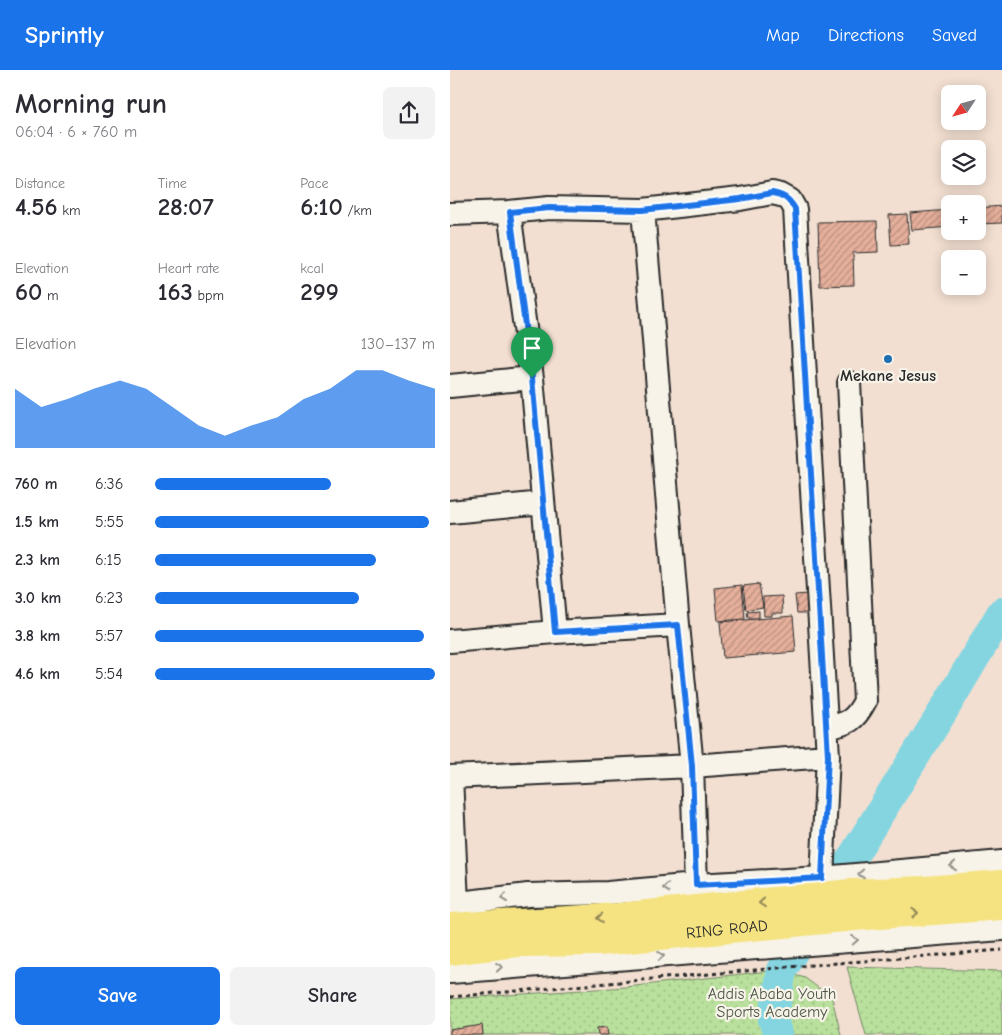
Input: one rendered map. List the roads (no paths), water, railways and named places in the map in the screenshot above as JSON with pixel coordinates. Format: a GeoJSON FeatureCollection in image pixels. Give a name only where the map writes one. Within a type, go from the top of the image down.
{"type":"FeatureCollection","features":[{"type":"Feature","properties":{"kind":"highway","name":"RING ROAD"},"geometry":{"type":"LineString","coordinates":[[452,911],[619,917],[823,902],[923,890],[1002,884]]}},
{"type":"Feature","properties":{"kind":"highway","name":"RING ROAD"},"geometry":{"type":"LineString","coordinates":[[450,951],[518,943],[599,942],[772,947],[823,902],[1002,906]]}},
{"type":"Feature","properties":{"kind":"street"},"geometry":{"type":"LineString","coordinates":[[450,214],[510,212],[549,208],[642,210],[740,199],[772,193],[790,200],[795,209],[827,728],[828,756],[823,902]]}},
{"type":"Feature","properties":{"kind":"street"},"geometry":{"type":"LineString","coordinates":[[642,210],[692,766],[696,885]]}},
{"type":"Feature","properties":{"kind":"street"},"geometry":{"type":"LineString","coordinates":[[510,212],[532,378],[555,632]]}},
{"type":"Feature","properties":{"kind":"street"},"geometry":{"type":"LineString","coordinates":[[450,386],[532,378]]}},
{"type":"Feature","properties":{"kind":"street"},"geometry":{"type":"LineString","coordinates":[[827,728],[850,722],[859,714],[865,701],[850,383]]}},
{"type":"Feature","properties":{"kind":"street"},"geometry":{"type":"LineString","coordinates":[[450,512],[543,503]]}},
{"type":"Feature","properties":{"kind":"street"},"geometry":{"type":"LineString","coordinates":[[450,641],[555,632],[678,625]]}},
{"type":"Feature","properties":{"kind":"street"},"geometry":{"type":"LineString","coordinates":[[828,756],[692,766],[450,777],[452,911],[528,895],[608,893],[696,885],[823,902],[885,872],[1002,862]]}},
{"type":"Feature","properties":{"kind":"street","name":"RING ROAD"},"geometry":{"type":"LineString","coordinates":[[823,902],[1002,930]]}},
{"type":"Feature","properties":{"kind":"street"},"geometry":{"type":"LineString","coordinates":[[450,972],[531,964],[772,947]]}},
{"type":"Feature","properties":{"kind":"waterway"},"geometry":{"type":"LineString","coordinates":[[778,1035],[773,1020],[782,970],[942,713],[1002,612]]}},
{"type":"Feature","properties":{"kind":"place","name":"Mekane Jesus"},"geometry":{"type":"Point","coordinates":[888,359]}},
{"type":"Feature","properties":{"kind":"park label","name":"Addis Ababa Youth Sports Academy"},"geometry":{"type":"Point","coordinates":[772,1003]}}]}
